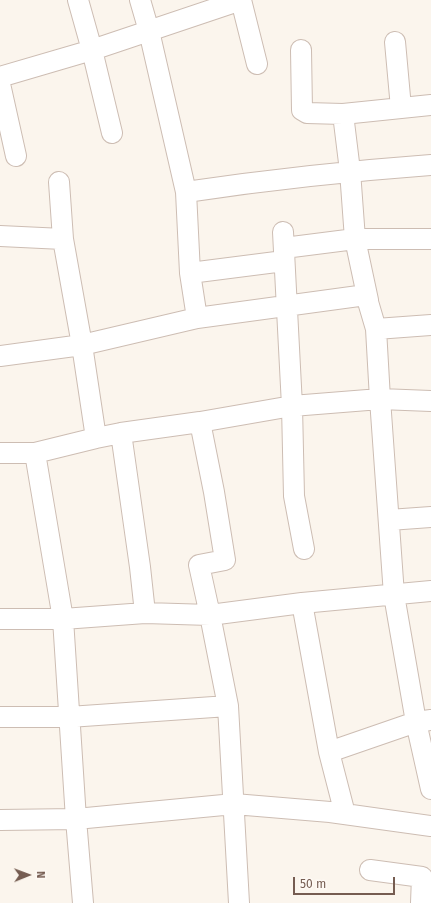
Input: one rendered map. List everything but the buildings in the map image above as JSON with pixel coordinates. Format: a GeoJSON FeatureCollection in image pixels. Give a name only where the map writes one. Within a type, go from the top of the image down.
{"type":"FeatureCollection","features":[{"type":"Feature","properties":{"kind":"street"},"geometry":{"type":"LineString","coordinates":[[78,0],[112,133]]}},
{"type":"Feature","properties":{"kind":"street"},"geometry":{"type":"LineString","coordinates":[[140,0],[149,31],[182,177],[190,273],[197,318]]}},
{"type":"Feature","properties":{"kind":"street"},"geometry":{"type":"LineString","coordinates":[[0,77],[92,50],[241,0],[257,64]]}},
{"type":"Feature","properties":{"kind":"street"},"geometry":{"type":"LineString","coordinates":[[395,42],[401,108]]}},
{"type":"Feature","properties":{"kind":"street"},"geometry":{"type":"LineString","coordinates":[[301,50],[302,110],[307,113],[343,114],[431,105]]}},
{"type":"Feature","properties":{"kind":"street"},"geometry":{"type":"LineString","coordinates":[[0,84],[16,156]]}},
{"type":"Feature","properties":{"kind":"street"},"geometry":{"type":"LineString","coordinates":[[343,114],[350,171],[355,239],[368,300],[376,329],[394,595],[423,721],[431,790]]}},
{"type":"Feature","properties":{"kind":"street"},"geometry":{"type":"LineString","coordinates":[[182,177],[240,184],[350,171],[431,165]]}},
{"type":"Feature","properties":{"kind":"street"},"geometry":{"type":"LineString","coordinates":[[59,182],[63,239],[82,344],[96,438]]}},
{"type":"Feature","properties":{"kind":"street"},"geometry":{"type":"LineString","coordinates":[[0,236],[63,239]]}},
{"type":"Feature","properties":{"kind":"street"},"geometry":{"type":"LineString","coordinates":[[190,273],[287,247],[355,239],[431,239]]}},
{"type":"Feature","properties":{"kind":"street"},"geometry":{"type":"LineString","coordinates":[[287,247],[286,306],[292,406],[294,496],[304,549]]}},
{"type":"Feature","properties":{"kind":"street"},"geometry":{"type":"LineString","coordinates":[[0,356],[82,344],[197,318],[366,295],[368,300]]}},
{"type":"Feature","properties":{"kind":"street"},"geometry":{"type":"LineString","coordinates":[[376,329],[431,325]]}},
{"type":"Feature","properties":{"kind":"street"},"geometry":{"type":"LineString","coordinates":[[0,453],[35,453],[121,433],[200,422],[292,406],[380,399],[431,401]]}},
{"type":"Feature","properties":{"kind":"street"},"geometry":{"type":"LineString","coordinates":[[200,422],[226,560],[199,565],[228,706],[239,903]]}},
{"type":"Feature","properties":{"kind":"street"},"geometry":{"type":"LineString","coordinates":[[121,433],[145,613]]}},
{"type":"Feature","properties":{"kind":"street"},"geometry":{"type":"LineString","coordinates":[[35,453],[63,619],[83,903]]}},
{"type":"Feature","properties":{"kind":"street"},"geometry":{"type":"LineString","coordinates":[[389,520],[431,517]]}},
{"type":"Feature","properties":{"kind":"street"},"geometry":{"type":"LineString","coordinates":[[0,619],[63,619],[145,613],[210,616],[302,603],[431,591]]}},
{"type":"Feature","properties":{"kind":"street"},"geometry":{"type":"LineString","coordinates":[[302,603],[329,752],[345,814]]}},
{"type":"Feature","properties":{"kind":"street"},"geometry":{"type":"LineString","coordinates":[[0,717],[69,717],[228,706]]}},
{"type":"Feature","properties":{"kind":"street"},"geometry":{"type":"LineString","coordinates":[[329,752],[423,721]]}},
{"type":"Feature","properties":{"kind":"street"},"geometry":{"type":"LineString","coordinates":[[0,820],[76,819],[234,804],[345,814],[431,826]]}},
{"type":"Feature","properties":{"kind":"street"},"geometry":{"type":"LineString","coordinates":[[370,870],[422,877],[421,903]]}}]}
